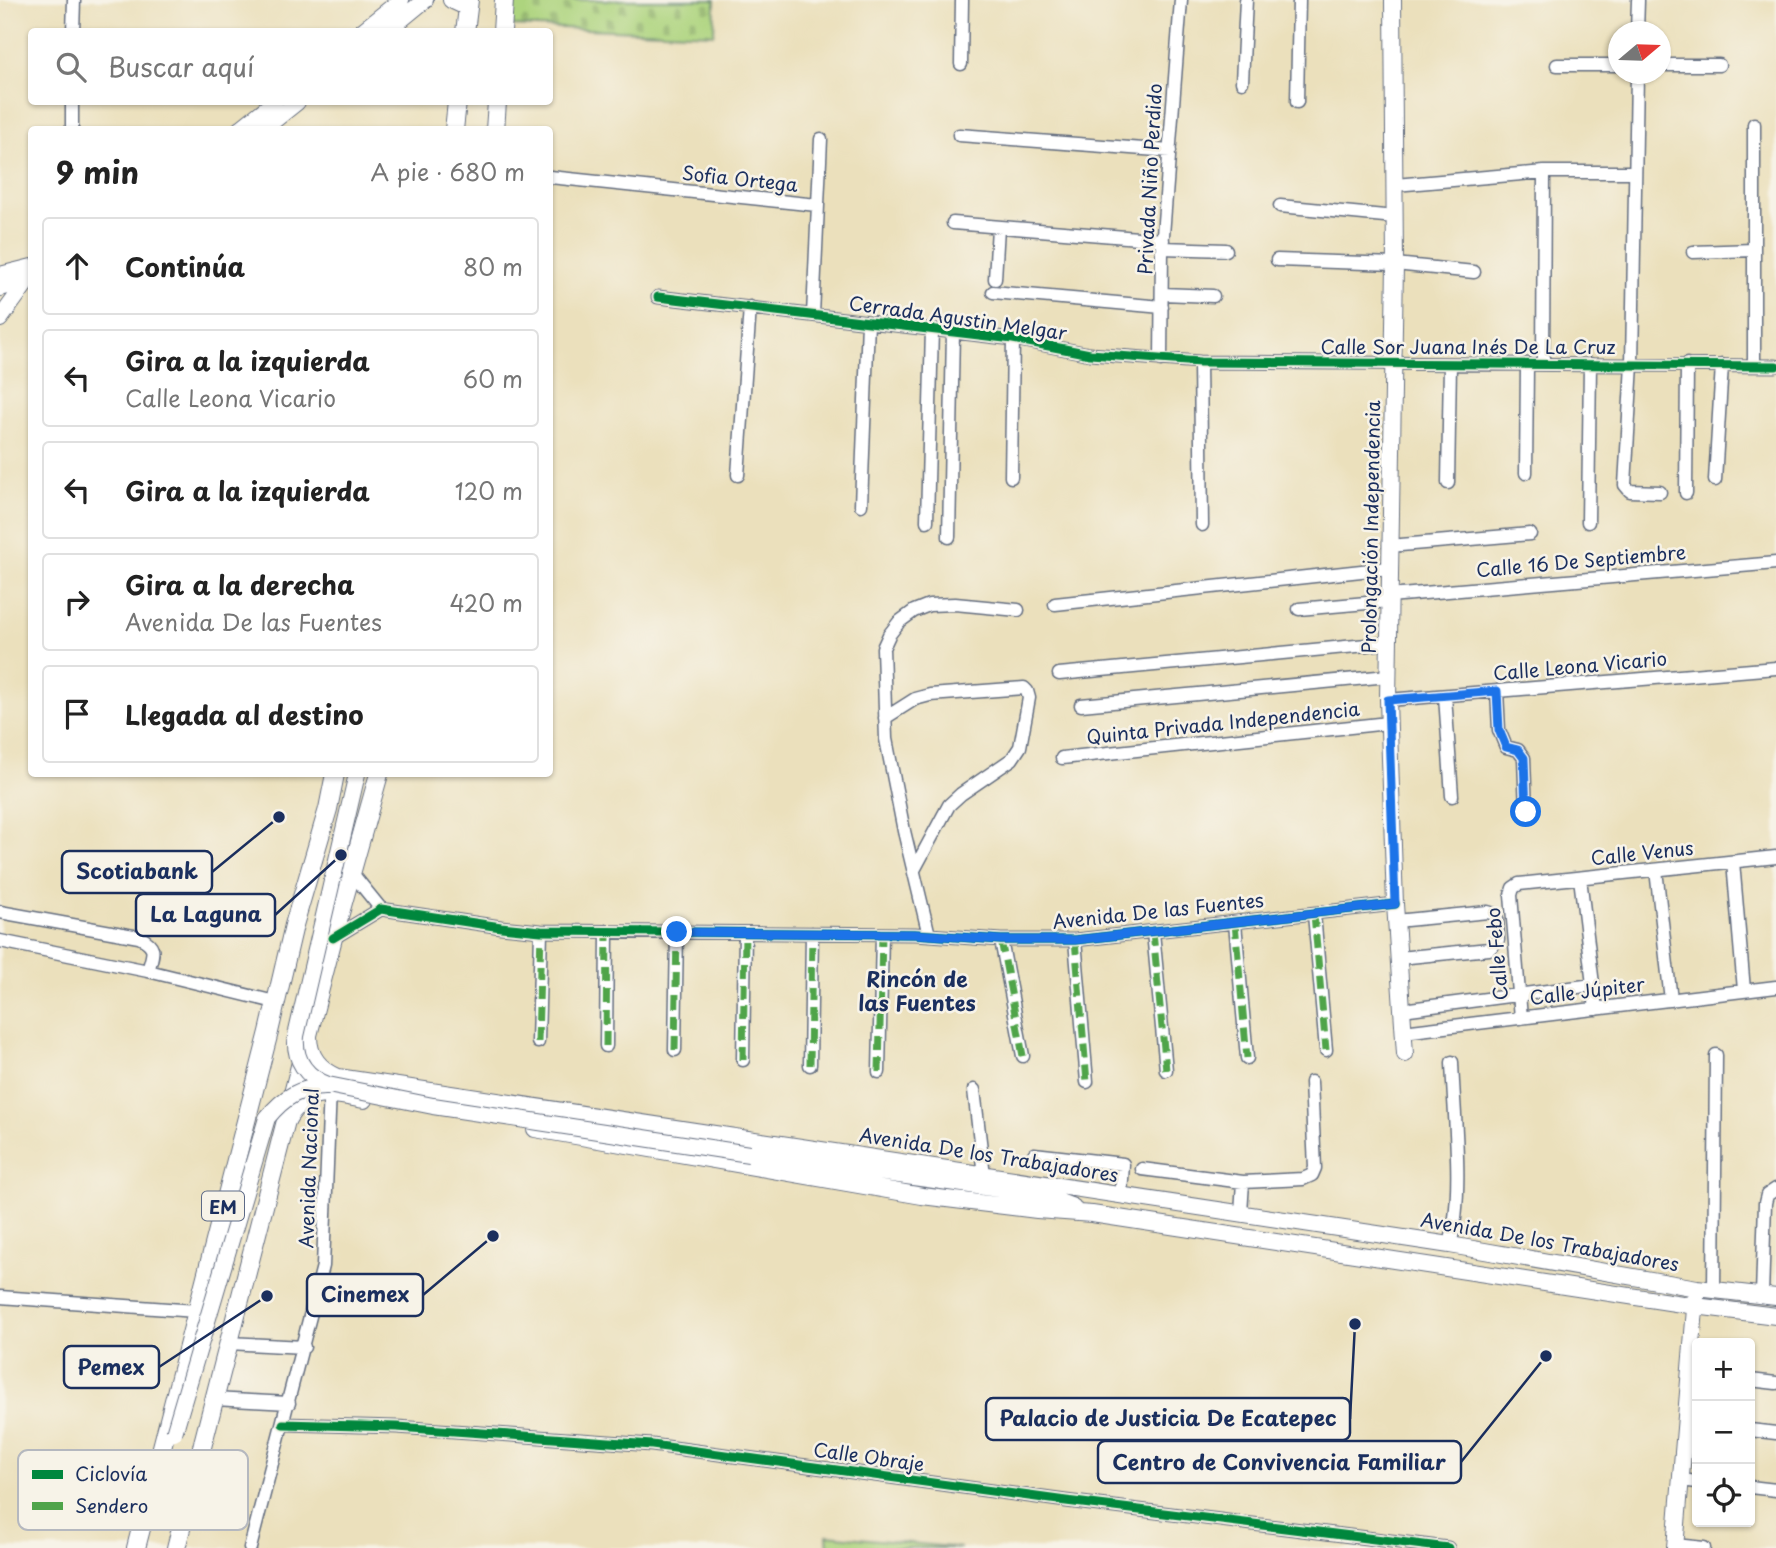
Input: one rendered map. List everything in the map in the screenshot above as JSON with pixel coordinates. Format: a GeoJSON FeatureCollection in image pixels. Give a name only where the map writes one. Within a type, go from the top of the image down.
{"type":"FeatureCollection","features":[{"type":"Feature","properties":{"kind":"main road"},"geometry":{"type":"LineString","coordinates":[[366,28],[401,0]]}},
{"type":"Feature","properties":{"kind":"main road"},"geometry":{"type":"LineString","coordinates":[[391,28],[425,0]]}},
{"type":"Feature","properties":{"kind":"main road"},"geometry":{"type":"LineString","coordinates":[[451,0],[468,4],[466,28]]}},
{"type":"Feature","properties":{"kind":"main road"},"geometry":{"type":"LineString","coordinates":[[502,28],[504,0]]}},
{"type":"Feature","properties":{"kind":"main road","name":"Prolongación Independencia"},"geometry":{"type":"LineString","coordinates":[[1393,0],[1395,264],[1388,723],[1395,904],[1405,1054]]}},
{"type":"Feature","properties":{"kind":"main road"},"geometry":{"type":"LineString","coordinates":[[244,126],[270,105]]}},
{"type":"Feature","properties":{"kind":"main road"},"geometry":{"type":"LineString","coordinates":[[267,126],[293,105]]}},
{"type":"Feature","properties":{"kind":"main road"},"geometry":{"type":"LineString","coordinates":[[454,126],[457,105]]}},
{"type":"Feature","properties":{"kind":"main road"},"geometry":{"type":"LineString","coordinates":[[495,126],[497,105]]}},
{"type":"Feature","properties":{"kind":"main road"},"geometry":{"type":"LineString","coordinates":[[0,275],[28,276]]}},
{"type":"Feature","properties":{"kind":"main road"},"geometry":{"type":"LineString","coordinates":[[0,288],[28,277]]}},
{"type":"Feature","properties":{"kind":"main road"},"geometry":{"type":"LineString","coordinates":[[0,319],[28,279]]}},
{"type":"Feature","properties":{"kind":"main road","name":"EM"},"geometry":{"type":"LineString","coordinates":[[161,1450],[334,777]]}},
{"type":"Feature","properties":{"kind":"main road"},"geometry":{"type":"LineString","coordinates":[[356,777],[296,1035],[300,1063],[307,1073],[318,1081],[433,1106],[1041,1195],[1092,1214]]}},
{"type":"Feature","properties":{"kind":"main road","name":"EM"},"geometry":{"type":"LineString","coordinates":[[201,1450],[333,938],[378,777]]}},
{"type":"Feature","properties":{"kind":"main road"},"geometry":{"type":"LineString","coordinates":[[310,1026],[311,1052],[317,1063],[332,1074]]}},
{"type":"Feature","properties":{"kind":"main road","name":"Avenida De los Trabajadores"},"geometry":{"type":"LineString","coordinates":[[332,1074],[1450,1245],[1697,1288],[1769,1296]]}},
{"type":"Feature","properties":{"kind":"main road"},"geometry":{"type":"LineString","coordinates":[[168,1450],[267,1118],[279,1103],[295,1092],[313,1087],[335,1087],[681,1135],[767,1142]]}},
{"type":"Feature","properties":{"kind":"main road","name":"Avenida De los Trabajadores"},"geometry":{"type":"LineString","coordinates":[[285,1124],[301,1102],[313,1096],[330,1094],[922,1196],[1092,1214],[1776,1316]]}},
{"type":"Feature","properties":{"kind":"main road"},"geometry":{"type":"LineString","coordinates":[[1675,1546],[1689,1481],[1697,1288]]}},
{"type":"Feature","properties":{"kind":"main road","name":"EM"},"geometry":{"type":"LineString","coordinates":[[176,1548],[181,1530]]}},
{"type":"Feature","properties":{"kind":"street"},"geometry":{"type":"LineString","coordinates":[[73,28],[74,0]]}},
{"type":"Feature","properties":{"kind":"street"},"geometry":{"type":"LineString","coordinates":[[961,64],[962,0]]}},
{"type":"Feature","properties":{"kind":"street","name":"Privada Niño Perdido"},"geometry":{"type":"LineString","coordinates":[[1161,360],[1162,244],[1181,0]]}},
{"type":"Feature","properties":{"kind":"street"},"geometry":{"type":"LineString","coordinates":[[1242,82],[1246,0]]}},
{"type":"Feature","properties":{"kind":"street"},"geometry":{"type":"LineString","coordinates":[[1297,102],[1299,0]]}},
{"type":"Feature","properties":{"kind":"street"},"geometry":{"type":"LineString","coordinates":[[1637,0],[1637,21]]}},
{"type":"Feature","properties":{"kind":"street"},"geometry":{"type":"LineString","coordinates":[[1557,65],[1608,65]]}},
{"type":"Feature","properties":{"kind":"street"},"geometry":{"type":"LineString","coordinates":[[1671,65],[1719,65]]}},
{"type":"Feature","properties":{"kind":"street"},"geometry":{"type":"LineString","coordinates":[[1637,84],[1632,364],[1625,485],[1630,491],[1660,492]]}},
{"type":"Feature","properties":{"kind":"street"},"geometry":{"type":"LineString","coordinates":[[72,105],[72,126]]}},
{"type":"Feature","properties":{"kind":"street"},"geometry":{"type":"LineString","coordinates":[[1754,124],[1754,366]]}},
{"type":"Feature","properties":{"kind":"street"},"geometry":{"type":"LineString","coordinates":[[959,135],[1170,151]]}},
{"type":"Feature","properties":{"kind":"street"},"geometry":{"type":"LineString","coordinates":[[817,205],[821,139]]}},
{"type":"Feature","properties":{"kind":"street"},"geometry":{"type":"LineString","coordinates":[[1395,185],[1544,172],[1635,172]]}},
{"type":"Feature","properties":{"kind":"street"},"geometry":{"type":"LineString","coordinates":[[1544,172],[1544,364]]}},
{"type":"Feature","properties":{"kind":"street","name":"Sofia Ortega"},"geometry":{"type":"LineString","coordinates":[[553,177],[817,205],[813,315]]}},
{"type":"Feature","properties":{"kind":"street"},"geometry":{"type":"LineString","coordinates":[[1280,206],[1395,217]]}},
{"type":"Feature","properties":{"kind":"street"},"geometry":{"type":"LineString","coordinates":[[953,223],[1226,250]]}},
{"type":"Feature","properties":{"kind":"street"},"geometry":{"type":"LineString","coordinates":[[998,227],[994,285],[1162,300],[1213,296]]}},
{"type":"Feature","properties":{"kind":"street"},"geometry":{"type":"LineString","coordinates":[[1693,252],[1754,250]]}},
{"type":"Feature","properties":{"kind":"street"},"geometry":{"type":"LineString","coordinates":[[1277,260],[1395,264],[1474,272]]}},
{"type":"Feature","properties":{"kind":"street","name":"Cerrada Agustin Melgar"},"geometry":{"type":"LineString","coordinates":[[658,297],[1013,339],[1090,354],[1161,360]]}},
{"type":"Feature","properties":{"kind":"street"},"geometry":{"type":"LineString","coordinates":[[738,475],[750,307]]}},
{"type":"Feature","properties":{"kind":"street"},"geometry":{"type":"LineString","coordinates":[[861,505],[868,321]]}},
{"type":"Feature","properties":{"kind":"street"},"geometry":{"type":"LineString","coordinates":[[927,521],[932,329]]}},
{"type":"Feature","properties":{"kind":"street"},"geometry":{"type":"LineString","coordinates":[[949,537],[953,332]]}},
{"type":"Feature","properties":{"kind":"street"},"geometry":{"type":"LineString","coordinates":[[1011,477],[1013,339]]}},
{"type":"Feature","properties":{"kind":"street","name":"Calle Sor Juana Inés De La Cruz"},"geometry":{"type":"LineString","coordinates":[[1161,360],[1776,366]]}},
{"type":"Feature","properties":{"kind":"street"},"geometry":{"type":"LineString","coordinates":[[1199,362],[1202,525]]}},
{"type":"Feature","properties":{"kind":"street"},"geometry":{"type":"LineString","coordinates":[[1448,483],[1450,364]]}},
{"type":"Feature","properties":{"kind":"street"},"geometry":{"type":"LineString","coordinates":[[1526,473],[1527,364]]}},
{"type":"Feature","properties":{"kind":"street"},"geometry":{"type":"LineString","coordinates":[[1588,522],[1590,364]]}},
{"type":"Feature","properties":{"kind":"street"},"geometry":{"type":"LineString","coordinates":[[1686,364],[1686,493]]}},
{"type":"Feature","properties":{"kind":"street"},"geometry":{"type":"LineString","coordinates":[[1715,480],[1722,365]]}},
{"type":"Feature","properties":{"kind":"street"},"geometry":{"type":"LineString","coordinates":[[1389,546],[1530,534]]}},
{"type":"Feature","properties":{"kind":"street","name":"Calle 16 De Septiembre"},"geometry":{"type":"LineString","coordinates":[[1298,609],[1776,563]]}},
{"type":"Feature","properties":{"kind":"street"},"geometry":{"type":"LineString","coordinates":[[1055,604],[1389,568]]}},
{"type":"Feature","properties":{"kind":"street"},"geometry":{"type":"LineString","coordinates":[[929,935],[888,752],[883,648],[899,622],[914,611],[929,605],[955,604],[1018,610]]}},
{"type":"Feature","properties":{"kind":"street"},"geometry":{"type":"LineString","coordinates":[[1059,674],[1388,643]]}},
{"type":"Feature","properties":{"kind":"street","name":"Calle Leona Vicario"},"geometry":{"type":"LineString","coordinates":[[1388,700],[1776,668]]}},
{"type":"Feature","properties":{"kind":"street"},"geometry":{"type":"LineString","coordinates":[[1081,705],[1388,676]]}},
{"type":"Feature","properties":{"kind":"street"},"geometry":{"type":"LineString","coordinates":[[885,718],[915,699],[930,695],[1024,688],[1029,698],[1020,747],[1012,759],[949,805],[914,870]]}},
{"type":"Feature","properties":{"kind":"street"},"geometry":{"type":"LineString","coordinates":[[1497,691],[1499,730],[1506,747],[1518,750],[1524,758],[1526,812]]}},
{"type":"Feature","properties":{"kind":"street"},"geometry":{"type":"LineString","coordinates":[[1445,696],[1452,796]]}},
{"type":"Feature","properties":{"kind":"street","name":"Quinta Privada Independencia"},"geometry":{"type":"LineString","coordinates":[[1062,758],[1388,723]]}},
{"type":"Feature","properties":{"kind":"street","name":"Calle Venus"},"geometry":{"type":"LineString","coordinates":[[1513,887],[1519,884],[1776,857]]}},
{"type":"Feature","properties":{"kind":"street"},"geometry":{"type":"LineString","coordinates":[[1732,862],[1744,990]]}},
{"type":"Feature","properties":{"kind":"street"},"geometry":{"type":"LineString","coordinates":[[1656,870],[1671,1000]]}},
{"type":"Feature","properties":{"kind":"street"},"geometry":{"type":"LineString","coordinates":[[333,938],[381,909],[351,872]]}},
{"type":"Feature","properties":{"kind":"street"},"geometry":{"type":"LineString","coordinates":[[1580,878],[1596,1009]]}},
{"type":"Feature","properties":{"kind":"street","name":"Calle Febo"},"geometry":{"type":"LineString","coordinates":[[1513,887],[1510,895],[1521,1018]]}},
{"type":"Feature","properties":{"kind":"street","name":"Avenida De las Fuentes"},"geometry":{"type":"LineString","coordinates":[[381,909],[501,927],[541,930],[882,934],[1001,940],[1075,940],[1395,904]]}},
{"type":"Feature","properties":{"kind":"street"},"geometry":{"type":"LineString","coordinates":[[0,912],[139,937],[149,942],[153,950],[148,971]]}},
{"type":"Feature","properties":{"kind":"street"},"geometry":{"type":"LineString","coordinates":[[1396,921],[1488,912],[1497,919],[1498,940],[1489,949],[1399,957]]}},
{"type":"Feature","properties":{"kind":"street"},"geometry":{"type":"LineString","coordinates":[[1314,914],[1326,1051]]}},
{"type":"Feature","properties":{"kind":"street"},"geometry":{"type":"LineString","coordinates":[[1235,922],[1247,1058]]}},
{"type":"Feature","properties":{"kind":"street"},"geometry":{"type":"LineString","coordinates":[[538,1042],[541,930]]}},
{"type":"Feature","properties":{"kind":"street"},"geometry":{"type":"LineString","coordinates":[[606,1046],[607,931]]}},
{"type":"Feature","properties":{"kind":"street"},"geometry":{"type":"LineString","coordinates":[[675,1050],[677,932]]}},
{"type":"Feature","properties":{"kind":"street"},"geometry":{"type":"LineString","coordinates":[[1153,932],[1166,1070]]}},
{"type":"Feature","properties":{"kind":"street"},"geometry":{"type":"LineString","coordinates":[[743,1060],[745,933]]}},
{"type":"Feature","properties":{"kind":"street"},"geometry":{"type":"LineString","coordinates":[[810,1065],[812,933]]}},
{"type":"Feature","properties":{"kind":"street"},"geometry":{"type":"LineString","coordinates":[[879,1072],[882,934]]}},
{"type":"Feature","properties":{"kind":"street"},"geometry":{"type":"LineString","coordinates":[[1001,940],[1023,1056]]}},
{"type":"Feature","properties":{"kind":"street"},"geometry":{"type":"LineString","coordinates":[[1075,940],[1087,1082]]}},
{"type":"Feature","properties":{"kind":"street"},"geometry":{"type":"LineString","coordinates":[[0,942],[148,971],[275,1002]]}},
{"type":"Feature","properties":{"kind":"street"},"geometry":{"type":"LineString","coordinates":[[1402,1010],[1593,985]]}},
{"type":"Feature","properties":{"kind":"street","name":"Calle Júpiter"},"geometry":{"type":"LineString","coordinates":[[1404,1032],[1776,987]]}},
{"type":"Feature","properties":{"kind":"street"},"geometry":{"type":"LineString","coordinates":[[1714,1290],[1716,1055]]}},
{"type":"Feature","properties":{"kind":"street"},"geometry":{"type":"LineString","coordinates":[[1450,1245],[1457,1202],[1452,1062]]}},
{"type":"Feature","properties":{"kind":"street","name":"Avenida Nacional"},"geometry":{"type":"LineString","coordinates":[[250,1548],[323,1266],[332,1074]]}},
{"type":"Feature","properties":{"kind":"street"},"geometry":{"type":"LineString","coordinates":[[1142,1169],[1243,1182],[1303,1179],[1312,1175],[1315,1168],[1311,1082]]}},
{"type":"Feature","properties":{"kind":"street"},"geometry":{"type":"LineString","coordinates":[[974,1090],[984,1174]]}},
{"type":"Feature","properties":{"kind":"street"},"geometry":{"type":"LineString","coordinates":[[1034,1154],[1124,1164],[1121,1195]]}},
{"type":"Feature","properties":{"kind":"street"},"geometry":{"type":"LineString","coordinates":[[1241,1213],[1243,1182]]}},
{"type":"Feature","properties":{"kind":"street"},"geometry":{"type":"LineString","coordinates":[[1769,1296],[1765,1203],[1768,1195],[1776,1189]]}},
{"type":"Feature","properties":{"kind":"street"},"geometry":{"type":"LineString","coordinates":[[0,1297],[196,1311]]}},
{"type":"Feature","properties":{"kind":"street"},"geometry":{"type":"LineString","coordinates":[[229,1343],[304,1347]]}},
{"type":"Feature","properties":{"kind":"street"},"geometry":{"type":"LineString","coordinates":[[1755,1381],[1776,1383]]}},
{"type":"Feature","properties":{"kind":"street"},"geometry":{"type":"LineString","coordinates":[[214,1399],[289,1403]]}},
{"type":"Feature","properties":{"kind":"street","name":"Calle Obraje"},"geometry":{"type":"LineString","coordinates":[[283,1424],[397,1427],[652,1445],[1052,1499],[1448,1548]]}},
{"type":"Feature","properties":{"kind":"street"},"geometry":{"type":"LineString","coordinates":[[1755,1431],[1776,1433]]}},
{"type":"Feature","properties":{"kind":"street"},"geometry":{"type":"LineString","coordinates":[[1689,1444],[1692,1432]]}},
{"type":"Feature","properties":{"kind":"street"},"geometry":{"type":"LineString","coordinates":[[1755,1488],[1776,1490]]}},
{"type":"Feature","properties":{"kind":"street"},"geometry":{"type":"LineString","coordinates":[[1675,1546],[1704,1548]]}},
{"type":"Feature","properties":{"kind":"green space"},"geometry":{"type":"Polygon","coordinates":[[[513,0],[715,0],[714,34],[511,26],[513,0]]]}},
{"type":"Feature","properties":{"kind":"green space"},"geometry":{"type":"Polygon","coordinates":[[[827,1535],[961,1548],[828,1548],[827,1535]]]}},
{"type":"Feature","properties":{"kind":"marked path"},"geometry":{"type":"LineString","coordinates":[[1314,914],[1326,1050]]}},
{"type":"Feature","properties":{"kind":"marked path"},"geometry":{"type":"LineString","coordinates":[[1235,923],[1247,1058]]}},
{"type":"Feature","properties":{"kind":"marked path"},"geometry":{"type":"LineString","coordinates":[[538,1042],[541,931]]}},
{"type":"Feature","properties":{"kind":"marked path"},"geometry":{"type":"LineString","coordinates":[[606,1046],[607,931]]}},
{"type":"Feature","properties":{"kind":"marked path"},"geometry":{"type":"LineString","coordinates":[[675,1050],[677,932]]}},
{"type":"Feature","properties":{"kind":"marked path"},"geometry":{"type":"LineString","coordinates":[[1153,932],[1166,1070]]}},
{"type":"Feature","properties":{"kind":"marked path"},"geometry":{"type":"LineString","coordinates":[[743,1060],[745,933]]}},
{"type":"Feature","properties":{"kind":"marked path"},"geometry":{"type":"LineString","coordinates":[[810,1065],[812,933]]}},
{"type":"Feature","properties":{"kind":"marked path"},"geometry":{"type":"LineString","coordinates":[[879,1072],[882,934]]}},
{"type":"Feature","properties":{"kind":"marked path"},"geometry":{"type":"LineString","coordinates":[[1001,940],[1023,1056]]}},
{"type":"Feature","properties":{"kind":"marked path"},"geometry":{"type":"LineString","coordinates":[[1075,940],[1087,1082]]}},
{"type":"Feature","properties":{"kind":"cycle path"},"geometry":{"type":"LineString","coordinates":[[658,297],[1013,339],[1090,354],[1200,362],[1776,366]]}},
{"type":"Feature","properties":{"kind":"cycle path"},"geometry":{"type":"LineString","coordinates":[[333,938],[381,909],[541,931],[915,934],[1001,940],[1075,940],[1395,904]]}},
{"type":"Feature","properties":{"kind":"cycle path"},"geometry":{"type":"LineString","coordinates":[[283,1424],[397,1427],[652,1445],[1066,1501],[1448,1548]]}},
{"type":"Feature","properties":{"kind":"place","name":"Scotiabank"},"geometry":{"type":"Point","coordinates":[279,817]}},
{"type":"Feature","properties":{"kind":"place","name":"La Laguna"},"geometry":{"type":"Point","coordinates":[341,855]}},
{"type":"Feature","properties":{"kind":"place","name":"Cinemex"},"geometry":{"type":"Point","coordinates":[493,1236]}},
{"type":"Feature","properties":{"kind":"place","name":"Pemex"},"geometry":{"type":"Point","coordinates":[267,1296]}},
{"type":"Feature","properties":{"kind":"place","name":"Palacio de Justicia De Ecatepec"},"geometry":{"type":"Point","coordinates":[1355,1324]}},
{"type":"Feature","properties":{"kind":"place","name":"Centro de Convivencia Familiar"},"geometry":{"type":"Point","coordinates":[1546,1356]}},
{"type":"Feature","properties":{"kind":"district","name":"Rincón de las Fuentes"},"geometry":{"type":"Point","coordinates":[917,990]}},
{"type":"Feature","properties":{"kind":"route"},"geometry":{"type":"LineString","coordinates":[[677,932],[915,934],[1001,940],[1075,940],[1395,904],[1388,700],[1497,691],[1499,730],[1506,747],[1518,750],[1524,758],[1526,812]]}}]}
